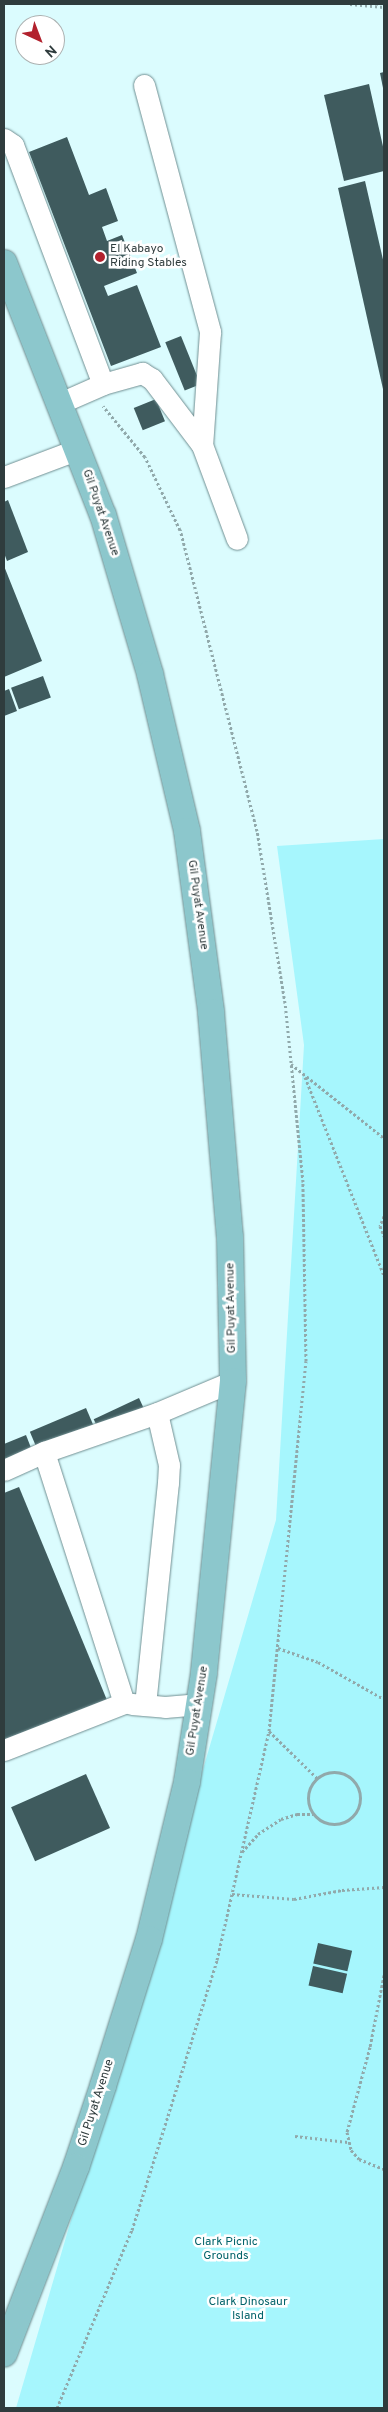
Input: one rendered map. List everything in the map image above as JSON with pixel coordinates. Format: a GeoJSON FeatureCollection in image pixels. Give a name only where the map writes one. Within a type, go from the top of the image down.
{"type":"FeatureCollection","features":[{"type":"Feature","properties":{"kind":"main road","name":"Gil Puyat Avenue"},"geometry":{"type":"LineString","coordinates":[[4,263],[78,449],[102,515],[150,674],[187,831],[212,1021],[230,1237],[233,1381],[200,1704],[187,1782],[149,1939],[76,2167],[4,2354]]}},
{"type":"Feature","properties":{"kind":"lane"},"geometry":{"type":"LineString","coordinates":[[144,85],[210,332],[202,446]]}},
{"type":"Feature","properties":{"kind":"lane"},"geometry":{"type":"LineString","coordinates":[[4,138],[13,145],[98,386]]}},
{"type":"Feature","properties":{"kind":"lane"},"geometry":{"type":"LineString","coordinates":[[60,403],[98,386],[142,373],[152,379],[202,446],[237,539]]}},
{"type":"Feature","properties":{"kind":"lane"},"geometry":{"type":"LineString","coordinates":[[4,477],[78,449]]}},
{"type":"Feature","properties":{"kind":"lane"},"geometry":{"type":"LineString","coordinates":[[4,1470],[44,1452],[157,1414],[233,1381]]}},
{"type":"Feature","properties":{"kind":"lane"},"geometry":{"type":"LineString","coordinates":[[145,1705],[169,1465],[157,1414]]}},
{"type":"Feature","properties":{"kind":"lane"},"geometry":{"type":"LineString","coordinates":[[44,1452],[124,1703]]}},
{"type":"Feature","properties":{"kind":"lane"},"geometry":{"type":"LineString","coordinates":[[4,1750],[124,1703],[145,1705],[200,1704]]}},
{"type":"Feature","properties":{"kind":"path"},"geometry":{"type":"LineString","coordinates":[[350,4],[384,7]]}},
{"type":"Feature","properties":{"kind":"path"},"geometry":{"type":"LineString","coordinates":[[57,2408],[132,2230],[210,1983],[232,1894],[269,1730],[306,1361],[303,1182],[291,1064],[270,896],[257,832],[180,530],[145,457],[105,409],[98,386]]}},
{"type":"Feature","properties":{"kind":"path"},"geometry":{"type":"LineString","coordinates":[[291,1064],[384,1138]]}},
{"type":"Feature","properties":{"kind":"path"},"geometry":{"type":"LineString","coordinates":[[305,1077],[384,1276]]}},
{"type":"Feature","properties":{"kind":"path"},"geometry":{"type":"LineString","coordinates":[[384,1216],[380,1226],[384,1236]]}},
{"type":"Feature","properties":{"kind":"path"},"geometry":{"type":"LineString","coordinates":[[278,1648],[318,1662],[384,1699]]}},
{"type":"Feature","properties":{"kind":"path"},"geometry":{"type":"LineString","coordinates":[[269,1730],[317,1778]]}},
{"type":"Feature","properties":{"kind":"path"},"geometry":{"type":"LineString","coordinates":[[241,1853],[258,1834],[281,1819],[297,1814],[313,1814],[328,1824],[337,1824],[351,1817],[359,1802],[359,1792],[348,1776],[331,1772],[317,1778],[308,1794],[313,1814]]}},
{"type":"Feature","properties":{"kind":"path"},"geometry":{"type":"LineString","coordinates":[[232,1894],[294,1899],[342,1890],[384,1887]]}},
{"type":"Feature","properties":{"kind":"path"},"geometry":{"type":"LineString","coordinates":[[384,1975],[348,2142],[359,2159],[384,2169]]}},
{"type":"Feature","properties":{"kind":"path"},"geometry":{"type":"LineString","coordinates":[[295,2136],[348,2142]]}},
{"type":"Feature","properties":{"kind":"green space","name":"Clark Picnic Grounds"},"geometry":{"type":"Polygon","coordinates":[[[384,839],[384,2408],[16,2408],[276,1520],[304,1045],[277,846],[384,839]]]}},
{"type":"Feature","properties":{"kind":"building"},"geometry":{"type":"Polygon","coordinates":[[[384,72],[384,88],[383,88],[380,73],[384,72]]]}},
{"type":"Feature","properties":{"kind":"building"},"geometry":{"type":"Polygon","coordinates":[[[369,84],[384,151],[384,171],[344,181],[324,95],[369,84]]]}},
{"type":"Feature","properties":{"kind":"building","name":"El Kabayo Riding Stables"},"geometry":{"type":"Polygon","coordinates":[[[67,137],[89,195],[106,188],[118,221],[102,227],[107,241],[122,235],[137,273],[104,286],[108,296],[137,285],[161,347],[111,366],[29,152],[67,137]]]}},
{"type":"Feature","properties":{"kind":"building"},"geometry":{"type":"Polygon","coordinates":[[[365,181],[384,264],[383,389],[338,188],[365,181]]]}},
{"type":"Feature","properties":{"kind":"building"},"geometry":{"type":"Polygon","coordinates":[[[181,336],[200,384],[185,391],[165,342],[181,336]]]}},
{"type":"Feature","properties":{"kind":"building"},"geometry":{"type":"Polygon","coordinates":[[[156,399],[165,421],[143,430],[134,408],[156,399]]]}},
{"type":"Feature","properties":{"kind":"building"},"geometry":{"type":"Polygon","coordinates":[[[8,500],[28,552],[7,561],[4,553],[4,502],[8,500]]]}},
{"type":"Feature","properties":{"kind":"building"},"geometry":{"type":"Polygon","coordinates":[[[4,566],[42,661],[4,677],[4,566]]]}},
{"type":"Feature","properties":{"kind":"building"},"geometry":{"type":"Polygon","coordinates":[[[43,676],[51,698],[19,709],[11,688],[43,676]]]}},
{"type":"Feature","properties":{"kind":"building"},"geometry":{"type":"Polygon","coordinates":[[[9,689],[17,711],[4,716],[4,691],[9,689]]]}},
{"type":"Feature","properties":{"kind":"building"},"geometry":{"type":"Polygon","coordinates":[[[139,1398],[146,1413],[101,1435],[94,1419],[139,1398]]]}},
{"type":"Feature","properties":{"kind":"building"},"geometry":{"type":"Polygon","coordinates":[[[86,1408],[94,1427],[38,1451],[30,1432],[86,1408]]]}},
{"type":"Feature","properties":{"kind":"building"},"geometry":{"type":"Polygon","coordinates":[[[26,1435],[33,1453],[4,1465],[4,1444],[26,1435]]]}},
{"type":"Feature","properties":{"kind":"building"},"geometry":{"type":"Polygon","coordinates":[[[19,1487],[109,1705],[4,1744],[4,1493],[19,1487]]]}},
{"type":"Feature","properties":{"kind":"building"},"geometry":{"type":"Polygon","coordinates":[[[86,1774],[110,1828],[35,1861],[11,1807],[86,1774]]]}},
{"type":"Feature","properties":{"kind":"building"},"geometry":{"type":"Polygon","coordinates":[[[318,1943],[352,1951],[347,1971],[313,1963],[318,1943]]]}},
{"type":"Feature","properties":{"kind":"building"},"geometry":{"type":"Polygon","coordinates":[[[313,1966],[347,1974],[343,1993],[309,1985],[313,1966]]]}},
{"type":"Feature","properties":{"kind":"place","name":"El Kabayo Riding Stables"},"geometry":{"type":"Point","coordinates":[100,257]}},
{"type":"Feature","properties":{"kind":"park label","name":"Clark Dinosaur Island"},"geometry":{"type":"Point","coordinates":[248,2310]}}]}
